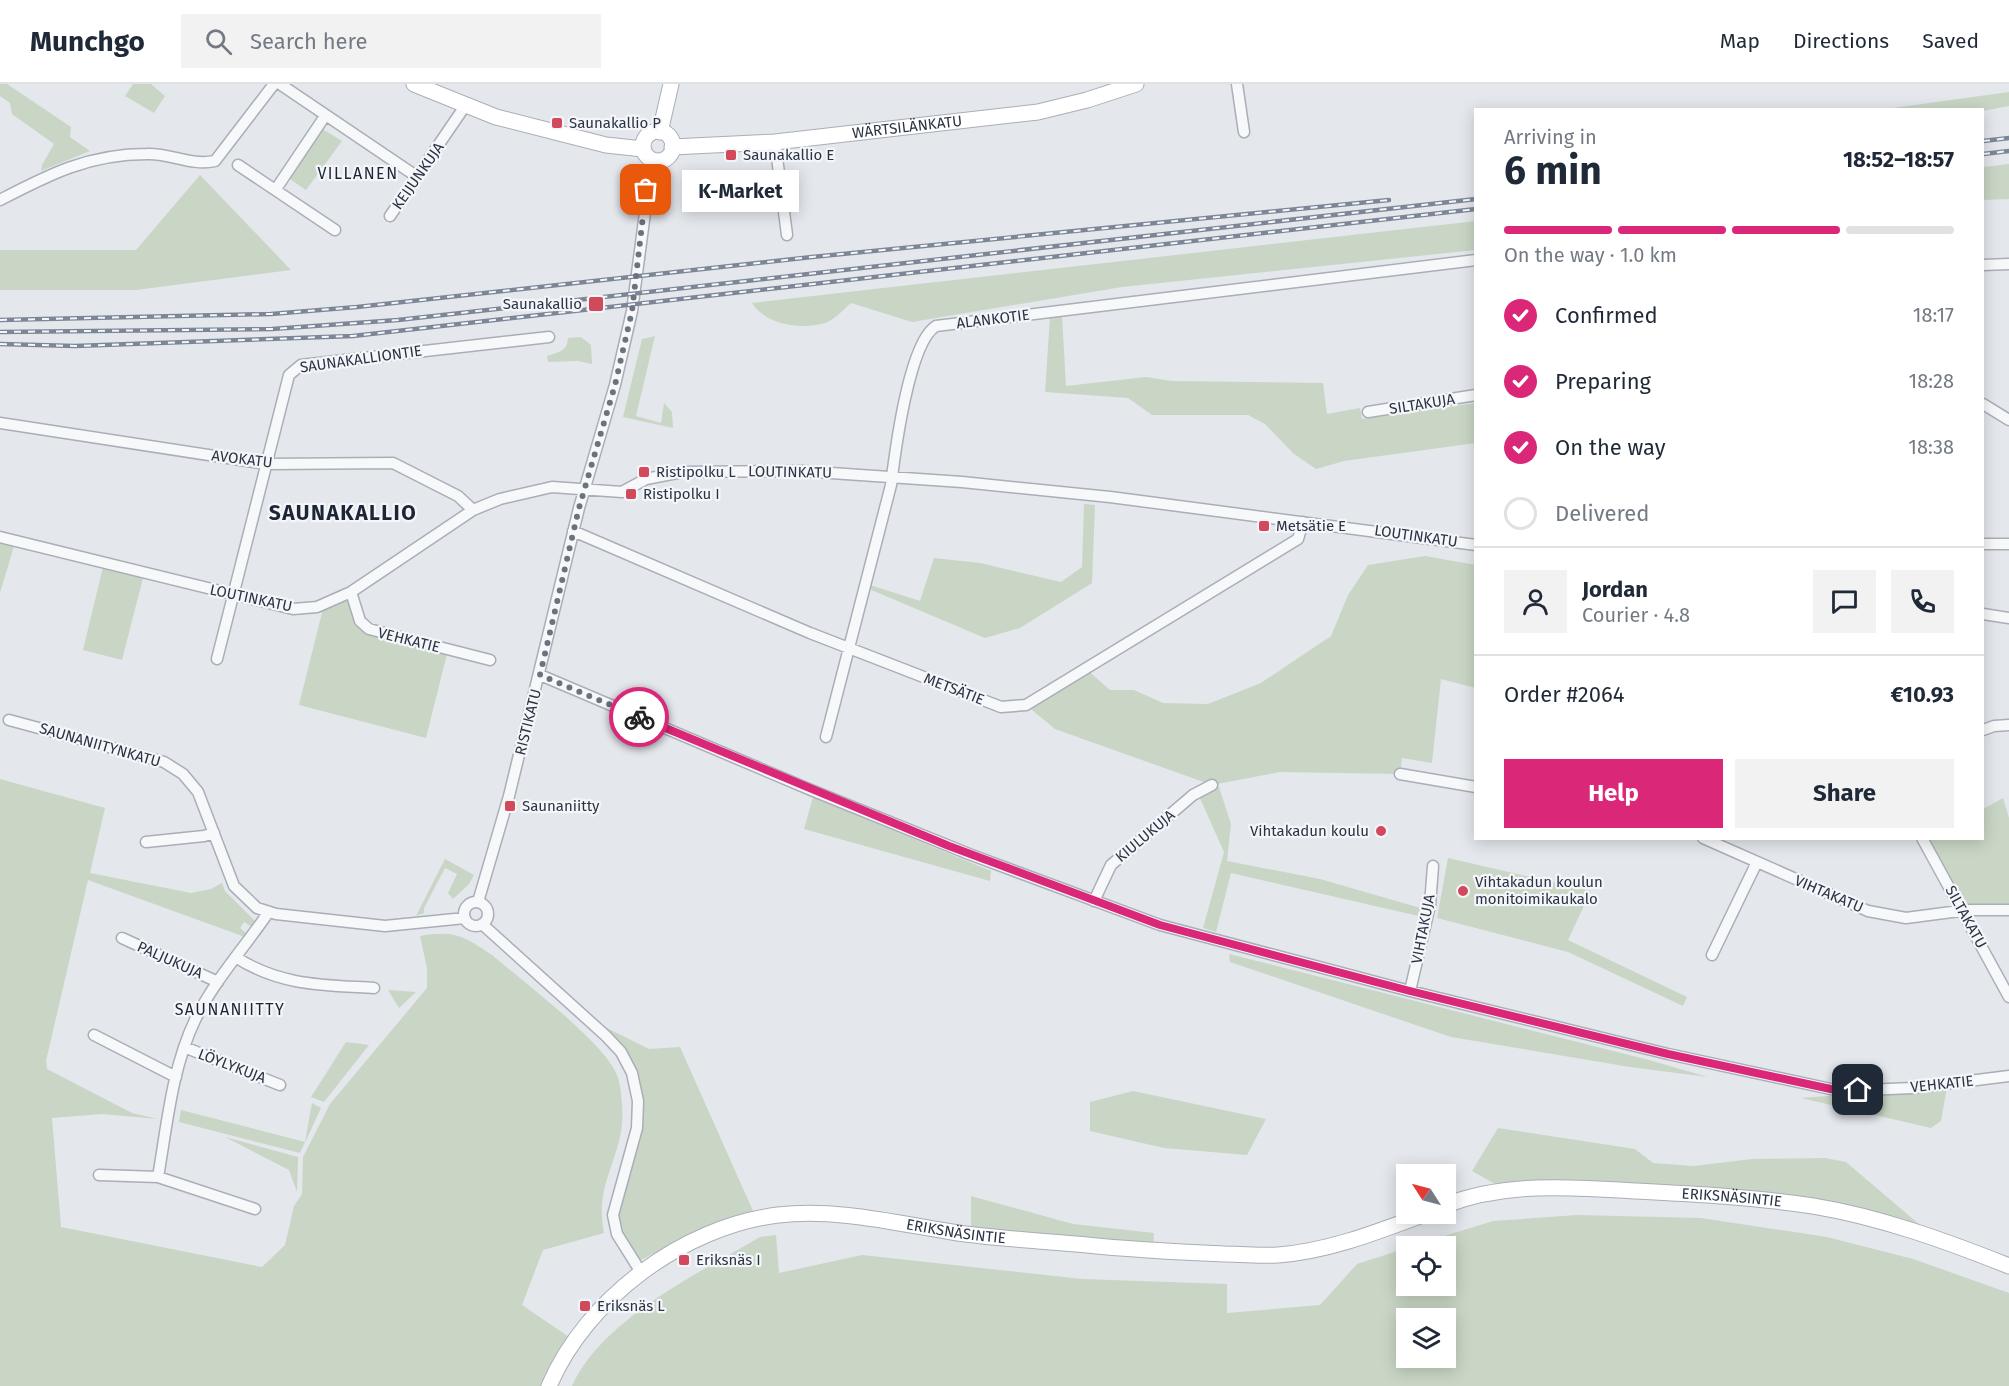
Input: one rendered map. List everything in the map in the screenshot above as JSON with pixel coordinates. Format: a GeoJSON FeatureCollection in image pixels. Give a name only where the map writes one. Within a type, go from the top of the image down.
{"type":"FeatureCollection","features":[{"type":"Feature","properties":{"kind":"street"},"geometry":{"type":"LineString","coordinates":[[0,200],[44,177],[99,156],[150,153],[199,164],[214,161],[274,84]]}},
{"type":"Feature","properties":{"kind":"street"},"geometry":{"type":"LineString","coordinates":[[280,84],[416,176]]}},
{"type":"Feature","properties":{"kind":"street"},"geometry":{"type":"LineString","coordinates":[[414,84],[465,106],[664,160],[672,147],[671,139],[660,132],[647,136],[647,154]]}},
{"type":"Feature","properties":{"kind":"street"},"geometry":{"type":"LineString","coordinates":[[660,132],[671,84]]}},
{"type":"Feature","properties":{"kind":"street","name":"WÄRTSILÄNKATU"},"geometry":{"type":"LineString","coordinates":[[672,147],[775,142],[1038,112],[1136,84]]}},
{"type":"Feature","properties":{"kind":"street"},"geometry":{"type":"LineString","coordinates":[[1237,84],[1244,132]]}},
{"type":"Feature","properties":{"kind":"street","name":"KEIJUNKUJA"},"geometry":{"type":"LineString","coordinates":[[390,216],[465,106]]}},
{"type":"Feature","properties":{"kind":"street"},"geometry":{"type":"LineString","coordinates":[[276,189],[325,116]]}},
{"type":"Feature","properties":{"kind":"street"},"geometry":{"type":"LineString","coordinates":[[775,142],[787,235]]}},
{"type":"Feature","properties":{"kind":"street","name":"RISTIKATU"},"geometry":{"type":"LineString","coordinates":[[478,902],[509,796],[573,531],[615,385],[632,311],[646,190],[647,154]]}},
{"type":"Feature","properties":{"kind":"street"},"geometry":{"type":"LineString","coordinates":[[238,165],[335,230]]}},
{"type":"Feature","properties":{"kind":"street","name":"ALANKOTIE"},"geometry":{"type":"LineString","coordinates":[[826,736],[892,476],[915,358],[924,336],[936,326],[1474,260]]}},
{"type":"Feature","properties":{"kind":"street"},"geometry":{"type":"LineString","coordinates":[[1984,265],[2009,264]]}},
{"type":"Feature","properties":{"kind":"street","name":"SAUNAKALLIONTIE"},"geometry":{"type":"LineString","coordinates":[[217,659],[289,375],[293,369],[301,365],[549,337]]}},
{"type":"Feature","properties":{"kind":"street","name":"SILTAKUJA"},"geometry":{"type":"LineString","coordinates":[[1368,412],[1474,395]]}},
{"type":"Feature","properties":{"kind":"street"},"geometry":{"type":"LineString","coordinates":[[1984,405],[2009,420]]}},
{"type":"Feature","properties":{"kind":"street","name":"AVOKATU"},"geometry":{"type":"LineString","coordinates":[[0,423],[267,464],[393,463],[458,496],[473,510]]}},
{"type":"Feature","properties":{"kind":"street","name":"LOUTINKATU"},"geometry":{"type":"LineString","coordinates":[[0,537],[293,609],[317,607],[351,592],[473,510],[528,491],[552,487],[622,492],[646,479],[682,472],[792,471],[892,476],[1110,497],[1474,545]]}},
{"type":"Feature","properties":{"kind":"street","name":"METSÄTIE"},"geometry":{"type":"LineString","coordinates":[[573,531],[850,648],[1001,707],[1026,705],[1298,539],[1303,522]]}},
{"type":"Feature","properties":{"kind":"street"},"geometry":{"type":"LineString","coordinates":[[1984,544],[2009,544]]}},
{"type":"Feature","properties":{"kind":"street","name":"VEHKATIE"},"geometry":{"type":"LineString","coordinates":[[351,592],[360,621],[369,629],[490,660]]}},
{"type":"Feature","properties":{"kind":"street"},"geometry":{"type":"LineString","coordinates":[[1984,614],[2009,618]]}},
{"type":"Feature","properties":{"kind":"street","name":"VEHKATIE"},"geometry":{"type":"LineString","coordinates":[[540,675],[821,794],[1160,925],[1410,991],[1668,1054],[1840,1091],[1913,1088],[2009,1076]]}},
{"type":"Feature","properties":{"kind":"street","name":"SAUNANIITYNKATU"},"geometry":{"type":"LineString","coordinates":[[9,720],[164,762],[177,769],[198,792],[234,886],[247,901],[268,913],[385,926],[465,918]]}},
{"type":"Feature","properties":{"kind":"street"},"geometry":{"type":"LineString","coordinates":[[1984,730],[2009,725]]}},
{"type":"Feature","properties":{"kind":"street"},"geometry":{"type":"LineString","coordinates":[[1400,774],[1474,787]]}},
{"type":"Feature","properties":{"kind":"street","name":"KIULUKUJA"},"geometry":{"type":"LineString","coordinates":[[1094,901],[1111,865],[1192,795],[1212,785]]}},
{"type":"Feature","properties":{"kind":"street"},"geometry":{"type":"LineString","coordinates":[[146,842],[214,833]]}},
{"type":"Feature","properties":{"kind":"street","name":"VIHTAKATU"},"geometry":{"type":"LineString","coordinates":[[1708,840],[1868,911],[1906,918],[1962,910],[2009,910]]}},
{"type":"Feature","properties":{"kind":"street","name":"SILTAKATU"},"geometry":{"type":"LineString","coordinates":[[1923,840],[2009,997]]}},
{"type":"Feature","properties":{"kind":"street"},"geometry":{"type":"LineString","coordinates":[[1712,955],[1757,862]]}},
{"type":"Feature","properties":{"kind":"street","name":"VIHTAKUJA"},"geometry":{"type":"LineString","coordinates":[[1410,991],[1430,905],[1432,866]]}},
{"type":"Feature","properties":{"kind":"street"},"geometry":{"type":"LineString","coordinates":[[482,924],[488,912],[485,905],[478,902],[468,905],[465,918],[471,925],[482,924],[606,1036],[621,1052],[632,1073],[638,1101],[637,1128],[613,1215],[617,1234],[642,1274]]}},
{"type":"Feature","properties":{"kind":"street"},"geometry":{"type":"LineString","coordinates":[[158,1177],[176,1077],[195,1019],[218,982],[268,913]]}},
{"type":"Feature","properties":{"kind":"street","name":"PALJUKUJA"},"geometry":{"type":"LineString","coordinates":[[122,938],[218,982]]}},
{"type":"Feature","properties":{"kind":"street"},"geometry":{"type":"LineString","coordinates":[[237,958],[262,972],[297,984],[374,988]]}},
{"type":"Feature","properties":{"kind":"street"},"geometry":{"type":"LineString","coordinates":[[94,1035],[176,1077]]}},
{"type":"Feature","properties":{"kind":"street","name":"LÖYLYKUJA"},"geometry":{"type":"LineString","coordinates":[[184,1047],[280,1085]]}},
{"type":"Feature","properties":{"kind":"street"},"geometry":{"type":"LineString","coordinates":[[99,1175],[158,1177],[255,1209]]}},
{"type":"Feature","properties":{"kind":"street","name":"ERIKSNÄSINTIE"},"geometry":{"type":"LineString","coordinates":[[1456,1201],[1519,1189],[1575,1187],[1725,1196],[1814,1206],[1935,1237],[2009,1266]]}},
{"type":"Feature","properties":{"kind":"street","name":"ERIKSNÄSINTIE"},"geometry":{"type":"LineString","coordinates":[[549,1386],[593,1317],[642,1274],[687,1244],[727,1227],[782,1215],[858,1216],[961,1233],[1157,1252],[1276,1255],[1312,1251],[1399,1224]]}},
{"type":"Feature","properties":{"kind":"green space"},"geometry":{"type":"Polygon","coordinates":[[[0,84],[7,84],[71,127],[70,137],[90,151],[41,171],[54,144],[12,114],[10,103],[0,96],[0,84]]]}},
{"type":"Feature","properties":{"kind":"green space"},"geometry":{"type":"Polygon","coordinates":[[[133,84],[151,84],[165,96],[154,113],[125,96],[133,84]]]}},
{"type":"Feature","properties":{"kind":"green space"},"geometry":{"type":"Polygon","coordinates":[[[2009,92],[2009,106],[1984,111],[1984,108],[1893,108],[2009,92]]]}},
{"type":"Feature","properties":{"kind":"green space"},"geometry":{"type":"Polygon","coordinates":[[[321,128],[342,141],[306,190],[287,177],[321,128]]]}},
{"type":"Feature","properties":{"kind":"green space"},"geometry":{"type":"Polygon","coordinates":[[[2009,164],[2009,199],[1984,200],[1984,167],[2009,164]]]}},
{"type":"Feature","properties":{"kind":"green space"},"geometry":{"type":"Polygon","coordinates":[[[200,175],[291,270],[136,290],[0,290],[0,250],[136,250],[200,175]]]}},
{"type":"Feature","properties":{"kind":"green space"},"geometry":{"type":"Polygon","coordinates":[[[1474,221],[1474,250],[1122,287],[912,322],[851,303],[828,322],[795,326],[775,321],[758,310],[752,303],[1474,221]]]}},
{"type":"Feature","properties":{"kind":"green space"},"geometry":{"type":"Polygon","coordinates":[[[1062,316],[1066,386],[1146,377],[1171,381],[1323,383],[1327,414],[1360,408],[1362,419],[1474,403],[1474,443],[1344,461],[1316,469],[1294,454],[1265,424],[1248,415],[1152,415],[1128,398],[1045,392],[1050,317],[1062,316]]]}},
{"type":"Feature","properties":{"kind":"green space"},"geometry":{"type":"Polygon","coordinates":[[[655,336],[636,416],[661,423],[664,403],[672,412],[673,428],[623,417],[642,339],[655,336]]]}},
{"type":"Feature","properties":{"kind":"green space"},"geometry":{"type":"Polygon","coordinates":[[[581,337],[591,345],[592,364],[578,361],[548,362],[547,356],[564,349],[568,338],[581,337]]]}},
{"type":"Feature","properties":{"kind":"green space"},"geometry":{"type":"Polygon","coordinates":[[[1084,504],[1095,505],[1092,583],[1020,628],[985,638],[869,589],[870,585],[920,601],[934,558],[980,563],[1061,582],[1082,567],[1084,504]]]}},
{"type":"Feature","properties":{"kind":"green space"},"geometry":{"type":"Polygon","coordinates":[[[0,541],[14,546],[0,593],[0,541]]]}},
{"type":"Feature","properties":{"kind":"green space"},"geometry":{"type":"Polygon","coordinates":[[[1425,556],[1474,565],[1474,687],[1441,679],[1432,763],[1402,758],[1400,774],[1280,772],[1212,785],[1055,729],[1026,705],[1086,669],[1110,690],[1134,690],[1163,703],[1208,704],[1261,683],[1331,636],[1348,595],[1368,565],[1425,556]]]}},
{"type":"Feature","properties":{"kind":"green space"},"geometry":{"type":"Polygon","coordinates":[[[103,567],[143,578],[122,660],[83,650],[103,567]]]}},
{"type":"Feature","properties":{"kind":"green space"},"geometry":{"type":"Polygon","coordinates":[[[349,597],[357,623],[447,654],[426,738],[299,705],[323,609],[349,597]]]}},
{"type":"Feature","properties":{"kind":"green space"},"geometry":{"type":"Polygon","coordinates":[[[0,779],[105,808],[90,873],[191,893],[211,889],[222,883],[225,891],[257,923],[253,928],[244,922],[240,928],[247,934],[245,937],[88,880],[46,1061],[47,1069],[132,1113],[158,1119],[102,1114],[52,1118],[61,1227],[262,1267],[285,1245],[294,1206],[302,1194],[303,1157],[330,1104],[427,988],[427,968],[420,936],[450,934],[466,939],[482,948],[561,1012],[596,1046],[609,1062],[619,1080],[622,1125],[604,1189],[602,1217],[604,1233],[543,1250],[522,1305],[569,1337],[550,1366],[542,1386],[0,1386],[0,779]]]}},
{"type":"Feature","properties":{"kind":"green space"},"geometry":{"type":"Polygon","coordinates":[[[1219,787],[1231,824],[1227,861],[1320,879],[1424,909],[1423,917],[1231,873],[1216,932],[1203,928],[1224,852],[1199,796],[1219,787]]]}},
{"type":"Feature","properties":{"kind":"green space"},"geometry":{"type":"Polygon","coordinates":[[[813,797],[991,871],[990,881],[804,829],[813,797]]]}},
{"type":"Feature","properties":{"kind":"green space"},"geometry":{"type":"Polygon","coordinates":[[[2003,798],[2009,818],[2009,909],[1968,909],[1929,840],[1984,840],[1984,808],[2003,798]]]}},
{"type":"Feature","properties":{"kind":"green space"},"geometry":{"type":"Polygon","coordinates":[[[1448,858],[1591,891],[1568,940],[1687,997],[1683,1006],[1568,952],[1437,918],[1448,858]]]}},
{"type":"Feature","properties":{"kind":"green space"},"geometry":{"type":"Polygon","coordinates":[[[445,859],[474,875],[469,884],[453,899],[448,893],[457,874],[445,868],[424,908],[424,913],[416,916],[445,859]]]}},
{"type":"Feature","properties":{"kind":"green space"},"geometry":{"type":"Polygon","coordinates":[[[1229,954],[1708,1077],[1630,1067],[1451,1037],[1230,962],[1229,954]]]}},
{"type":"Feature","properties":{"kind":"green space"},"geometry":{"type":"Polygon","coordinates":[[[388,990],[416,992],[399,1008],[388,990]]]}},
{"type":"Feature","properties":{"kind":"green space"},"geometry":{"type":"Polygon","coordinates":[[[605,1027],[649,1049],[680,1047],[753,1211],[696,1233],[641,1260],[623,1233],[619,1215],[640,1132],[643,1114],[642,1097],[639,1080],[632,1063],[605,1027]]]}},
{"type":"Feature","properties":{"kind":"green space"},"geometry":{"type":"Polygon","coordinates":[[[346,1042],[369,1045],[324,1102],[311,1097],[346,1042]]]}},
{"type":"Feature","properties":{"kind":"green space"},"geometry":{"type":"Polygon","coordinates":[[[1947,1087],[1941,1121],[1931,1128],[1801,1098],[1947,1087]]]}},
{"type":"Feature","properties":{"kind":"green space"},"geometry":{"type":"Polygon","coordinates":[[[1133,1091],[1266,1119],[1247,1155],[1164,1148],[1090,1131],[1090,1102],[1133,1091]]]}},
{"type":"Feature","properties":{"kind":"green space"},"geometry":{"type":"Polygon","coordinates":[[[312,1103],[321,1108],[300,1153],[179,1122],[181,1110],[305,1142],[312,1103]]]}},
{"type":"Feature","properties":{"kind":"green space"},"geometry":{"type":"Polygon","coordinates":[[[1498,1128],[1635,1149],[1653,1163],[1694,1166],[1752,1159],[1825,1158],[1846,1162],[1920,1225],[1809,1199],[1574,1183],[1495,1184],[1472,1171],[1498,1128]]]}},
{"type":"Feature","properties":{"kind":"green space"},"geometry":{"type":"Polygon","coordinates":[[[225,1137],[298,1157],[297,1192],[289,1170],[225,1137]]]}},
{"type":"Feature","properties":{"kind":"green space"},"geometry":{"type":"Polygon","coordinates":[[[971,1196],[1073,1224],[1154,1233],[1153,1247],[971,1228],[971,1196]]]}},
{"type":"Feature","properties":{"kind":"green space"},"geometry":{"type":"Polygon","coordinates":[[[1577,1215],[1701,1218],[1827,1237],[1913,1259],[2009,1293],[2009,1386],[572,1386],[586,1362],[605,1340],[629,1319],[682,1282],[760,1237],[776,1235],[779,1273],[862,1255],[1082,1279],[1227,1284],[1227,1313],[1320,1305],[1357,1264],[1396,1252],[1396,1296],[1456,1296],[1456,1236],[1444,1236],[1493,1221],[1577,1215]]]}},
{"type":"Feature","properties":{"kind":"railway"},"geometry":{"type":"LineString","coordinates":[[1984,141],[2009,138]]}},
{"type":"Feature","properties":{"kind":"railway"},"geometry":{"type":"LineString","coordinates":[[1984,154],[2009,151]]}},
{"type":"Feature","properties":{"kind":"railway"},"geometry":{"type":"LineString","coordinates":[[0,332],[272,329],[398,320],[1474,199]]}},
{"type":"Feature","properties":{"kind":"railway"},"geometry":{"type":"LineString","coordinates":[[0,320],[271,314],[357,307],[812,257],[1389,200]]}},
{"type":"Feature","properties":{"kind":"railway"},"geometry":{"type":"LineString","coordinates":[[0,344],[75,346],[353,336],[1474,209]]}},
{"type":"Feature","properties":{"kind":"way so far"},"geometry":{"type":"LineString","coordinates":[[639,717],[540,675],[579,508],[615,385],[632,311],[646,190]]}},
{"type":"Feature","properties":{"kind":"place","name":"Saunakallio P"},"geometry":{"type":"Point","coordinates":[557,123]}},
{"type":"Feature","properties":{"kind":"place","name":"Saunakallio E"},"geometry":{"type":"Point","coordinates":[731,155]}},
{"type":"Feature","properties":{"kind":"place","name":"K-Market"},"geometry":{"type":"Point","coordinates":[646,190]}},
{"type":"Feature","properties":{"kind":"place","name":"Saunakallio"},"geometry":{"type":"Point","coordinates":[596,304]}},
{"type":"Feature","properties":{"kind":"place","name":"Ristipolku L"},"geometry":{"type":"Point","coordinates":[644,472]}},
{"type":"Feature","properties":{"kind":"place","name":"Ristipolku I"},"geometry":{"type":"Point","coordinates":[631,494]}},
{"type":"Feature","properties":{"kind":"place","name":"Metsätie E"},"geometry":{"type":"Point","coordinates":[1264,526]}},
{"type":"Feature","properties":{"kind":"place","name":"Saunaniitty"},"geometry":{"type":"Point","coordinates":[510,806]}},
{"type":"Feature","properties":{"kind":"place","name":"Vihtakadun koulu"},"geometry":{"type":"Point","coordinates":[1381,831]}},
{"type":"Feature","properties":{"kind":"place","name":"Vihtakadun koulun monitoimikaukalo"},"geometry":{"type":"Point","coordinates":[1463,891]}},
{"type":"Feature","properties":{"kind":"place","name":"Eriksnäs I"},"geometry":{"type":"Point","coordinates":[684,1260]}},
{"type":"Feature","properties":{"kind":"place","name":"Eriksnäs L"},"geometry":{"type":"Point","coordinates":[585,1306]}},
{"type":"Feature","properties":{"kind":"district","name":"VILLANEN"},"geometry":{"type":"Point","coordinates":[358,173]}},
{"type":"Feature","properties":{"kind":"district","name":"SAUNAKALLIO"},"geometry":{"type":"Point","coordinates":[343,513]}},
{"type":"Feature","properties":{"kind":"district","name":"SAUNANIITTY"},"geometry":{"type":"Point","coordinates":[230,1009]}},
{"type":"Feature","properties":{"kind":"route"},"geometry":{"type":"LineString","coordinates":[[639,717],[949,846],[1160,925],[1410,991],[1668,1054],[1840,1091],[1858,1090]]}}]}
